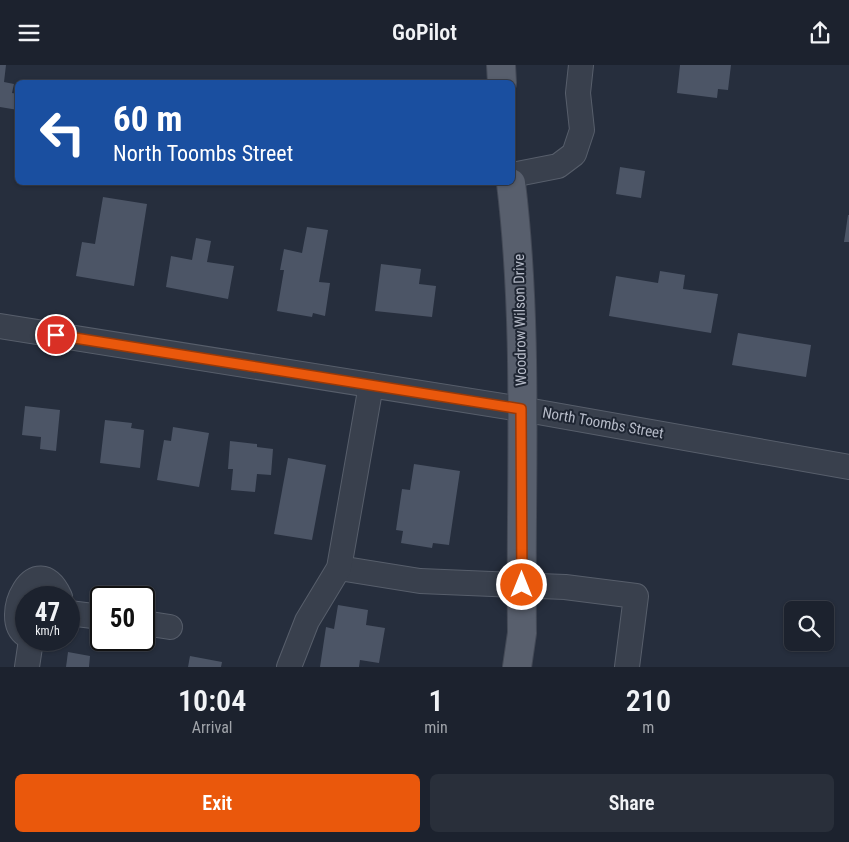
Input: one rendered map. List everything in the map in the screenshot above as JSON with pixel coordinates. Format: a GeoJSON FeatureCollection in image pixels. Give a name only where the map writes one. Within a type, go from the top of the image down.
{"type":"FeatureCollection","features":[{"type":"Feature","properties":{"kind":"main road"},"geometry":{"type":"LineString","coordinates":[[500,65],[502,80]]}},
{"type":"Feature","properties":{"kind":"main road","name":"Woodrow Wilson Drive"},"geometry":{"type":"LineString","coordinates":[[511,185],[518,243],[521,409],[522,633],[517,667]]}},
{"type":"Feature","properties":{"kind":"street"},"geometry":{"type":"LineString","coordinates":[[515,174],[558,166],[574,154],[582,130],[578,93],[581,65]]}},
{"type":"Feature","properties":{"kind":"street","name":"North Toombs Street"},"geometry":{"type":"LineString","coordinates":[[0,326],[521,409],[849,467]]}},
{"type":"Feature","properties":{"kind":"street"},"geometry":{"type":"LineString","coordinates":[[289,667],[307,621],[339,568],[371,385]]}},
{"type":"Feature","properties":{"kind":"street"},"geometry":{"type":"LineString","coordinates":[[339,568],[420,581],[565,587],[636,596],[629,667]]}},
{"type":"Feature","properties":{"kind":"street"},"geometry":{"type":"LineString","coordinates":[[16,586],[27,580],[38,579],[52,586]]}},
{"type":"Feature","properties":{"kind":"street"},"geometry":{"type":"LineString","coordinates":[[15,587],[3,604],[12,626],[15,628]]}},
{"type":"Feature","properties":{"kind":"street"},"geometry":{"type":"LineString","coordinates":[[155,625],[170,627]]}},
{"type":"Feature","properties":{"kind":"street"},"geometry":{"type":"LineString","coordinates":[[27,667],[29,651]]}},
{"type":"Feature","properties":{"kind":"building"},"geometry":{"type":"Polygon","coordinates":[[[0,65],[6,65],[4,82],[14,84],[12,93],[15,94],[15,110],[0,107],[0,65]]]}},
{"type":"Feature","properties":{"kind":"building"},"geometry":{"type":"Polygon","coordinates":[[[680,65],[731,65],[728,90],[718,89],[717,98],[677,93],[680,65]]]}},
{"type":"Feature","properties":{"kind":"building"},"geometry":{"type":"Polygon","coordinates":[[[620,167],[645,171],[641,198],[616,194],[620,167]]]}},
{"type":"Feature","properties":{"kind":"building"},"geometry":{"type":"Polygon","coordinates":[[[103,197],[147,204],[134,286],[76,276],[82,242],[95,244],[103,197]]]}},
{"type":"Feature","properties":{"kind":"building"},"geometry":{"type":"Polygon","coordinates":[[[848,215],[849,242],[844,242],[848,215]]]}},
{"type":"Feature","properties":{"kind":"building"},"geometry":{"type":"Polygon","coordinates":[[[307,227],[328,230],[319,282],[330,283],[325,316],[313,313],[312,317],[277,311],[284,270],[280,270],[284,249],[302,253],[307,227]]]}},
{"type":"Feature","properties":{"kind":"building"},"geometry":{"type":"Polygon","coordinates":[[[196,238],[211,241],[207,262],[234,266],[228,299],[166,287],[171,256],[192,260],[196,238]]]}},
{"type":"Feature","properties":{"kind":"building"},"geometry":{"type":"Polygon","coordinates":[[[381,264],[421,269],[419,284],[436,286],[432,317],[375,311],[381,264]]]}},
{"type":"Feature","properties":{"kind":"building"},"geometry":{"type":"Polygon","coordinates":[[[660,271],[685,275],[683,289],[718,294],[711,333],[609,316],[616,276],[658,283],[660,271]]]}},
{"type":"Feature","properties":{"kind":"building"},"geometry":{"type":"Polygon","coordinates":[[[738,333],[811,345],[806,377],[732,365],[738,333]]]}},
{"type":"Feature","properties":{"kind":"building"},"geometry":{"type":"Polygon","coordinates":[[[25,406],[60,410],[56,451],[40,449],[41,437],[22,435],[25,406]]]}},
{"type":"Feature","properties":{"kind":"building"},"geometry":{"type":"Polygon","coordinates":[[[105,420],[132,423],[131,428],[144,430],[140,468],[100,463],[105,420]]]}},
{"type":"Feature","properties":{"kind":"building"},"geometry":{"type":"Polygon","coordinates":[[[173,427],[209,433],[199,487],[157,480],[164,440],[171,441],[173,427]]]}},
{"type":"Feature","properties":{"kind":"building"},"geometry":{"type":"Polygon","coordinates":[[[230,441],[257,444],[257,447],[273,449],[271,475],[257,474],[255,492],[231,490],[233,469],[228,469],[230,441]]]}},
{"type":"Feature","properties":{"kind":"building"},"geometry":{"type":"Polygon","coordinates":[[[288,458],[326,465],[312,540],[274,534],[288,458]]]}},
{"type":"Feature","properties":{"kind":"building"},"geometry":{"type":"Polygon","coordinates":[[[414,464],[460,471],[449,545],[433,543],[432,548],[401,543],[403,531],[396,530],[402,489],[410,490],[414,464]]]}},
{"type":"Feature","properties":{"kind":"building"},"geometry":{"type":"Polygon","coordinates":[[[338,605],[368,610],[366,625],[385,628],[379,663],[360,660],[359,667],[320,667],[326,627],[334,629],[338,605]]]}},
{"type":"Feature","properties":{"kind":"building"},"geometry":{"type":"Polygon","coordinates":[[[68,652],[90,656],[89,667],[66,667],[68,652]]]}},
{"type":"Feature","properties":{"kind":"building"},"geometry":{"type":"Polygon","coordinates":[[[190,656],[222,662],[221,667],[188,667],[190,656]]]}},
{"type":"Feature","properties":{"kind":"route"},"geometry":{"type":"LineString","coordinates":[[56,335],[521,409],[522,585]]}}]}
